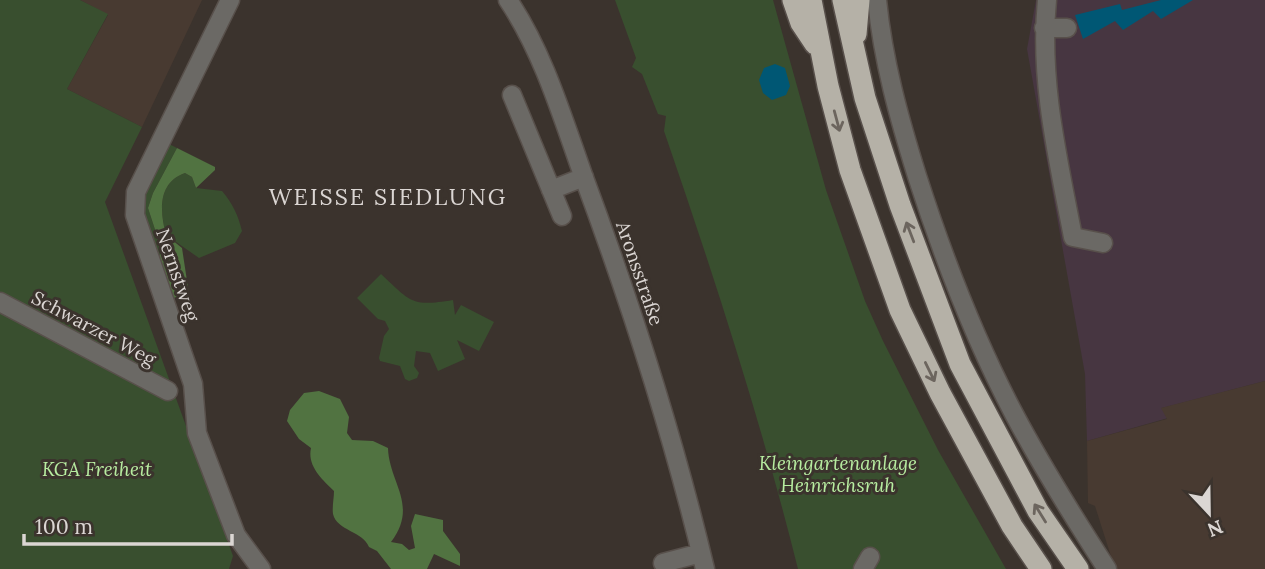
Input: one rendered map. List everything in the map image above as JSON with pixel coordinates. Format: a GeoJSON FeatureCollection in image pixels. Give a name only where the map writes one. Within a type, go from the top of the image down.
{"type":"FeatureCollection","features":[{"type":"Feature","properties":{"kind":"highway"},"geometry":{"type":"LineString","coordinates":[[793,0],[801,23],[821,55]]}},
{"type":"Feature","properties":{"kind":"highway"},"geometry":{"type":"LineString","coordinates":[[811,0],[821,55],[850,170],[900,310],[940,393],[1012,526],[1041,569]]}},
{"type":"Feature","properties":{"kind":"highway"},"geometry":{"type":"LineString","coordinates":[[842,0],[865,97],[900,205],[960,364],[1038,511],[1078,569]]}},
{"type":"Feature","properties":{"kind":"highway"},"geometry":{"type":"LineString","coordinates":[[855,47],[859,0]]}},
{"type":"Feature","properties":{"kind":"street","name":"Nernstweg"},"geometry":{"type":"LineString","coordinates":[[230,0],[136,192],[135,215],[193,384],[197,433],[236,535],[261,569]]}},
{"type":"Feature","properties":{"kind":"street","name":"Aronsstraße"},"geometry":{"type":"LineString","coordinates":[[508,0],[548,82],[610,246],[653,377],[703,561]]}},
{"type":"Feature","properties":{"kind":"street"},"geometry":{"type":"LineString","coordinates":[[877,0],[886,68],[901,124],[928,210],[982,348],[1013,413],[1052,483],[1107,569]]}},
{"type":"Feature","properties":{"kind":"street"},"geometry":{"type":"LineString","coordinates":[[1047,0],[1044,28],[1046,69],[1054,134],[1073,237],[1103,243]]}},
{"type":"Feature","properties":{"kind":"street"},"geometry":{"type":"LineString","coordinates":[[1044,28],[1067,28]]}},
{"type":"Feature","properties":{"kind":"street"},"geometry":{"type":"LineString","coordinates":[[512,95],[562,216]]}},
{"type":"Feature","properties":{"kind":"street"},"geometry":{"type":"LineString","coordinates":[[551,190],[584,177]]}},
{"type":"Feature","properties":{"kind":"street","name":"Schwarzer Weg"},"geometry":{"type":"LineString","coordinates":[[0,302],[168,391]]}},
{"type":"Feature","properties":{"kind":"street"},"geometry":{"type":"LineString","coordinates":[[663,563],[703,561]]}},
{"type":"Feature","properties":{"kind":"shaded area"},"geometry":{"type":"Polygon","coordinates":[[[80,0],[202,0],[142,127],[67,89],[108,15],[80,0]]]}},
{"type":"Feature","properties":{"kind":"shaded area"},"geometry":{"type":"Polygon","coordinates":[[[1036,0],[1265,0],[1265,381],[1162,408],[1168,418],[1087,441],[1085,374],[1027,49],[1036,0]]]}},
{"type":"Feature","properties":{"kind":"shaded area"},"geometry":{"type":"Polygon","coordinates":[[[1265,381],[1265,569],[1115,569],[1095,506],[1088,503],[1087,441],[1167,419],[1161,408],[1265,381]]]}},
{"type":"Feature","properties":{"kind":"green space","name":"KGA Freiheit"},"geometry":{"type":"Polygon","coordinates":[[[0,0],[80,0],[108,14],[67,89],[142,127],[105,202],[233,556],[229,569],[0,569],[0,0]]]}},
{"type":"Feature","properties":{"kind":"green space","name":"Kleingartenanlage Heinrichsruh"},"geometry":{"type":"Polygon","coordinates":[[[615,0],[773,0],[826,190],[865,301],[938,450],[1006,569],[798,569],[736,349],[664,131],[666,116],[658,114],[642,74],[632,67],[636,58],[615,0]]]}},
{"type":"Feature","properties":{"kind":"green space"},"geometry":{"type":"Polygon","coordinates":[[[169,144],[177,148],[148,208],[162,251],[159,258],[141,213],[143,193],[169,144]]]}},
{"type":"Feature","properties":{"kind":"green space"},"geometry":{"type":"Polygon","coordinates":[[[177,148],[215,167],[215,170],[196,188],[192,177],[185,173],[169,184],[165,191],[162,208],[166,235],[182,248],[189,294],[173,298],[159,258],[162,251],[148,208],[177,148]]]}},
{"type":"Feature","properties":{"kind":"green space"},"geometry":{"type":"Polygon","coordinates":[[[185,173],[192,177],[196,188],[222,191],[235,210],[242,231],[235,243],[199,258],[166,235],[164,226],[162,208],[165,191],[169,184],[185,173]]]}},
{"type":"Feature","properties":{"kind":"green space"},"geometry":{"type":"Polygon","coordinates":[[[381,274],[412,300],[428,303],[453,300],[455,315],[461,305],[494,322],[479,351],[457,340],[465,359],[438,371],[430,353],[416,351],[414,366],[419,373],[417,378],[409,381],[405,379],[400,366],[380,361],[384,336],[389,329],[385,321],[378,319],[357,298],[381,274]]]}},
{"type":"Feature","properties":{"kind":"green space"},"geometry":{"type":"Polygon","coordinates":[[[319,391],[340,399],[349,417],[347,433],[352,440],[373,441],[388,448],[403,505],[399,529],[391,542],[402,544],[409,550],[415,548],[411,526],[415,514],[443,520],[443,531],[460,554],[460,566],[434,554],[427,569],[391,569],[361,537],[335,520],[334,491],[313,466],[311,448],[299,439],[287,421],[290,410],[304,393],[319,391]]]}},
{"type":"Feature","properties":{"kind":"water"},"geometry":{"type":"Polygon","coordinates":[[[1161,0],[1193,0],[1161,19],[1153,11],[1123,30],[1115,21],[1083,39],[1075,15],[1120,4],[1122,10],[1161,0]]]}},
{"type":"Feature","properties":{"kind":"water"},"geometry":{"type":"Polygon","coordinates":[[[775,64],[785,68],[790,86],[786,95],[772,100],[763,93],[759,80],[764,68],[775,64]]]}},
{"type":"Feature","properties":{"kind":"district","name":"WEISSE SIEDLUNG"},"geometry":{"type":"Point","coordinates":[388,197]}}]}
